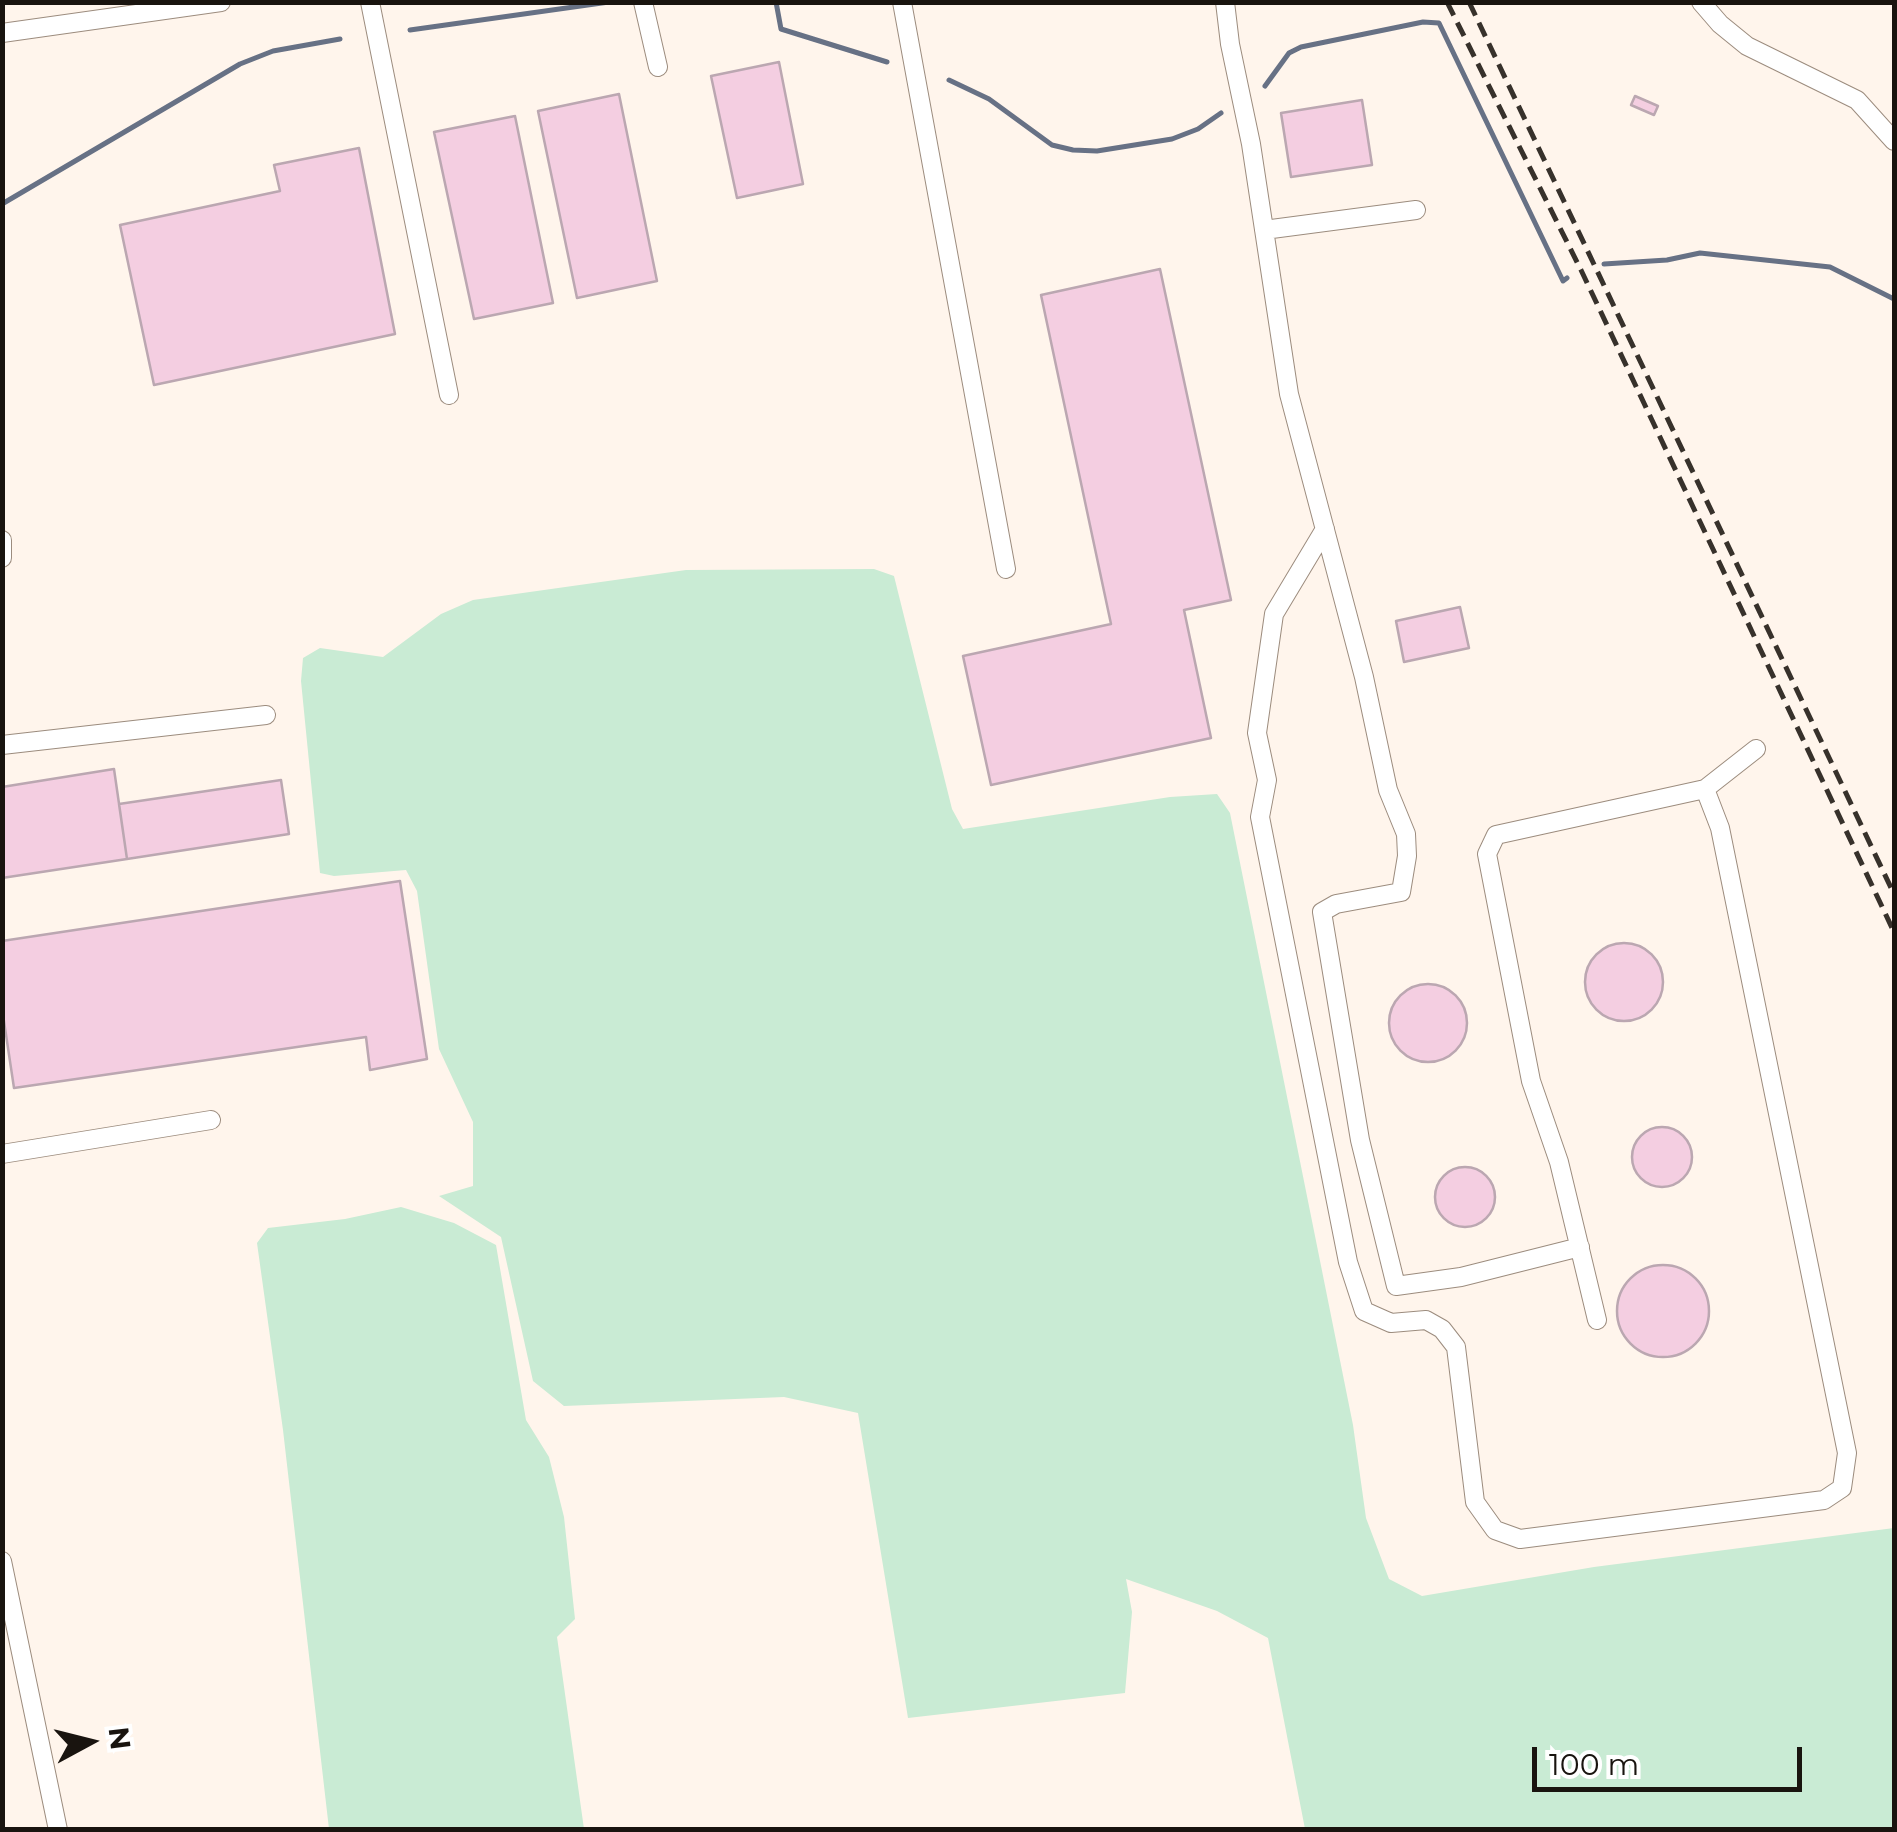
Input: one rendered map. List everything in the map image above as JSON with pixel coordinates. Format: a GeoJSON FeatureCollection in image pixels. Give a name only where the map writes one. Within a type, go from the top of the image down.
{"type":"FeatureCollection","features":[{"type":"Feature","properties":{"kind":"street"},"geometry":{"type":"LineString","coordinates":[[2,33],[111,10],[221,2]]}},
{"type":"Feature","properties":{"kind":"street"},"geometry":{"type":"LineString","coordinates":[[370,2],[449,395]]}},
{"type":"Feature","properties":{"kind":"street"},"geometry":{"type":"LineString","coordinates":[[643,2],[658,67]]}},
{"type":"Feature","properties":{"kind":"street"},"geometry":{"type":"LineString","coordinates":[[902,2],[1006,569]]}},
{"type":"Feature","properties":{"kind":"street"},"geometry":{"type":"LineString","coordinates":[[1226,2],[1289,394],[1364,677],[1388,790],[1406,834],[1402,892],[1336,904],[1322,912],[1360,1140],[1396,1286],[1460,1277],[1580,1247]]}},
{"type":"Feature","properties":{"kind":"street"},"geometry":{"type":"LineString","coordinates":[[1701,2],[1747,46],[1848,93],[1887,120],[1894,142]]}},
{"type":"Feature","properties":{"kind":"street"},"geometry":{"type":"LineString","coordinates":[[1264,230],[1416,210]]}},
{"type":"Feature","properties":{"kind":"street"},"geometry":{"type":"LineString","coordinates":[[1325,529],[1274,614],[1257,733],[1267,780],[1260,816],[1348,1262],[1364,1310],[1392,1323],[1426,1320],[1442,1329],[1456,1346],[1476,1502],[1494,1530],[1520,1539],[1824,1500],[1842,1488],[1847,1453],[1720,828],[1704,789]]}},
{"type":"Feature","properties":{"kind":"street"},"geometry":{"type":"LineString","coordinates":[[2,540],[2,558]]}},
{"type":"Feature","properties":{"kind":"street"},"geometry":{"type":"LineString","coordinates":[[2,746],[266,715]]}},
{"type":"Feature","properties":{"kind":"street"},"geometry":{"type":"LineString","coordinates":[[1598,1320],[1559,1162],[1531,1081],[1487,854],[1496,836],[1704,789],[1756,749]]}},
{"type":"Feature","properties":{"kind":"street"},"geometry":{"type":"LineString","coordinates":[[2,1154],[211,1120]]}},
{"type":"Feature","properties":{"kind":"street"},"geometry":{"type":"LineString","coordinates":[[2,1561],[10,1637],[58,1830]]}},
{"type":"Feature","properties":{"kind":"green space"},"geometry":{"type":"Polygon","coordinates":[[[874,569],[894,576],[952,809],[963,829],[1170,797],[1217,794],[1230,813],[1353,1425],[1366,1518],[1389,1579],[1422,1596],[1594,1567],[1894,1528],[1894,1829],[1305,1829],[1268,1638],[1217,1611],[1126,1579],[1132,1612],[1125,1693],[908,1718],[858,1413],[784,1397],[564,1406],[533,1381],[501,1237],[439,1196],[473,1186],[473,1122],[439,1049],[417,891],[406,870],[334,876],[320,873],[301,681],[303,658],[320,648],[383,657],[441,614],[473,600],[686,570],[874,569]]]}},
{"type":"Feature","properties":{"kind":"green space"},"geometry":{"type":"Polygon","coordinates":[[[401,1207],[454,1223],[496,1245],[526,1420],[549,1457],[564,1517],[575,1619],[557,1637],[584,1829],[329,1829],[283,1430],[257,1243],[268,1228],[345,1219],[401,1207]]]}},
{"type":"Feature","properties":{"kind":"building"},"geometry":{"type":"Polygon","coordinates":[[[779,62],[803,184],[737,198],[711,76],[779,62]]]}},
{"type":"Feature","properties":{"kind":"building"},"geometry":{"type":"Polygon","coordinates":[[[619,94],[657,281],[577,298],[538,111],[619,94]]]}},
{"type":"Feature","properties":{"kind":"building"},"geometry":{"type":"Polygon","coordinates":[[[1635,96],[1658,106],[1654,115],[1631,105],[1635,96]]]}},
{"type":"Feature","properties":{"kind":"building"},"geometry":{"type":"Polygon","coordinates":[[[1362,100],[1372,165],[1291,177],[1281,113],[1362,100]]]}},
{"type":"Feature","properties":{"kind":"building"},"geometry":{"type":"Polygon","coordinates":[[[515,116],[553,303],[474,319],[434,132],[515,116]]]}},
{"type":"Feature","properties":{"kind":"building"},"geometry":{"type":"Polygon","coordinates":[[[359,148],[395,334],[154,385],[120,225],[280,191],[274,165],[359,148]]]}},
{"type":"Feature","properties":{"kind":"building"},"geometry":{"type":"Polygon","coordinates":[[[1160,269],[1231,600],[1184,610],[1211,738],[991,785],[963,656],[1111,624],[1041,295],[1160,269]]]}},
{"type":"Feature","properties":{"kind":"building"},"geometry":{"type":"Polygon","coordinates":[[[1460,607],[1469,648],[1404,662],[1396,621],[1460,607]]]}},
{"type":"Feature","properties":{"kind":"building"},"geometry":{"type":"Polygon","coordinates":[[[114,769],[127,859],[2,878],[2,787],[114,769]]]}},
{"type":"Feature","properties":{"kind":"building"},"geometry":{"type":"Polygon","coordinates":[[[281,780],[289,834],[127,859],[119,804],[281,780]]]}},
{"type":"Feature","properties":{"kind":"building"},"geometry":{"type":"Polygon","coordinates":[[[400,881],[427,1059],[370,1070],[366,1037],[14,1088],[2,1008],[2,941],[400,881]]]}},
{"type":"Feature","properties":{"kind":"building"},"geometry":{"type":"Polygon","coordinates":[[[1624,943],[1639,946],[1651,955],[1660,967],[1660,997],[1651,1009],[1639,1018],[1624,1021],[1609,1018],[1597,1009],[1588,997],[1585,982],[1588,967],[1597,955],[1609,946],[1624,943]]]}},
{"type":"Feature","properties":{"kind":"building"},"geometry":{"type":"Polygon","coordinates":[[[1428,984],[1443,987],[1455,996],[1464,1008],[1464,1038],[1455,1050],[1443,1059],[1428,1062],[1413,1059],[1401,1050],[1392,1038],[1389,1023],[1392,1008],[1401,996],[1413,987],[1428,984]]]}},
{"type":"Feature","properties":{"kind":"building"},"geometry":{"type":"Polygon","coordinates":[[[1662,1127],[1683,1136],[1692,1157],[1683,1178],[1662,1187],[1641,1178],[1632,1157],[1641,1136],[1662,1127]]]}},
{"type":"Feature","properties":{"kind":"building"},"geometry":{"type":"Polygon","coordinates":[[[1465,1167],[1486,1176],[1495,1197],[1486,1218],[1465,1227],[1444,1218],[1435,1197],[1444,1176],[1465,1167]]]}},
{"type":"Feature","properties":{"kind":"building"},"geometry":{"type":"Polygon","coordinates":[[[1663,1265],[1681,1269],[1695,1279],[1705,1293],[1709,1311],[1705,1329],[1695,1343],[1681,1353],[1663,1357],[1645,1353],[1631,1343],[1621,1329],[1617,1311],[1621,1293],[1631,1279],[1645,1269],[1663,1265]]]}},
{"type":"Feature","properties":{"kind":"waterway"},"geometry":{"type":"LineString","coordinates":[[410,30],[609,2]]}},
{"type":"Feature","properties":{"kind":"waterway"},"geometry":{"type":"LineString","coordinates":[[776,2],[781,29],[887,62]]}},
{"type":"Feature","properties":{"kind":"waterway"},"geometry":{"type":"LineString","coordinates":[[1265,86],[1289,53],[1301,47],[1423,22],[1439,23],[1563,281],[1567,278]]}},
{"type":"Feature","properties":{"kind":"waterway"},"geometry":{"type":"LineString","coordinates":[[2,204],[240,64],[273,51],[340,39]]}},
{"type":"Feature","properties":{"kind":"waterway"},"geometry":{"type":"LineString","coordinates":[[949,80],[989,99],[1052,145],[1073,150],[1097,151],[1172,139],[1198,129],[1221,113]]}},
{"type":"Feature","properties":{"kind":"waterway"},"geometry":{"type":"LineString","coordinates":[[1604,264],[1667,260],[1700,253],[1830,267],[1894,299]]}},
{"type":"Feature","properties":{"kind":"railway"},"geometry":{"type":"LineString","coordinates":[[1447,2],[1581,270],[1894,932]]}},
{"type":"Feature","properties":{"kind":"railway"},"geometry":{"type":"LineString","coordinates":[[1469,2],[1894,894]]}}]}
